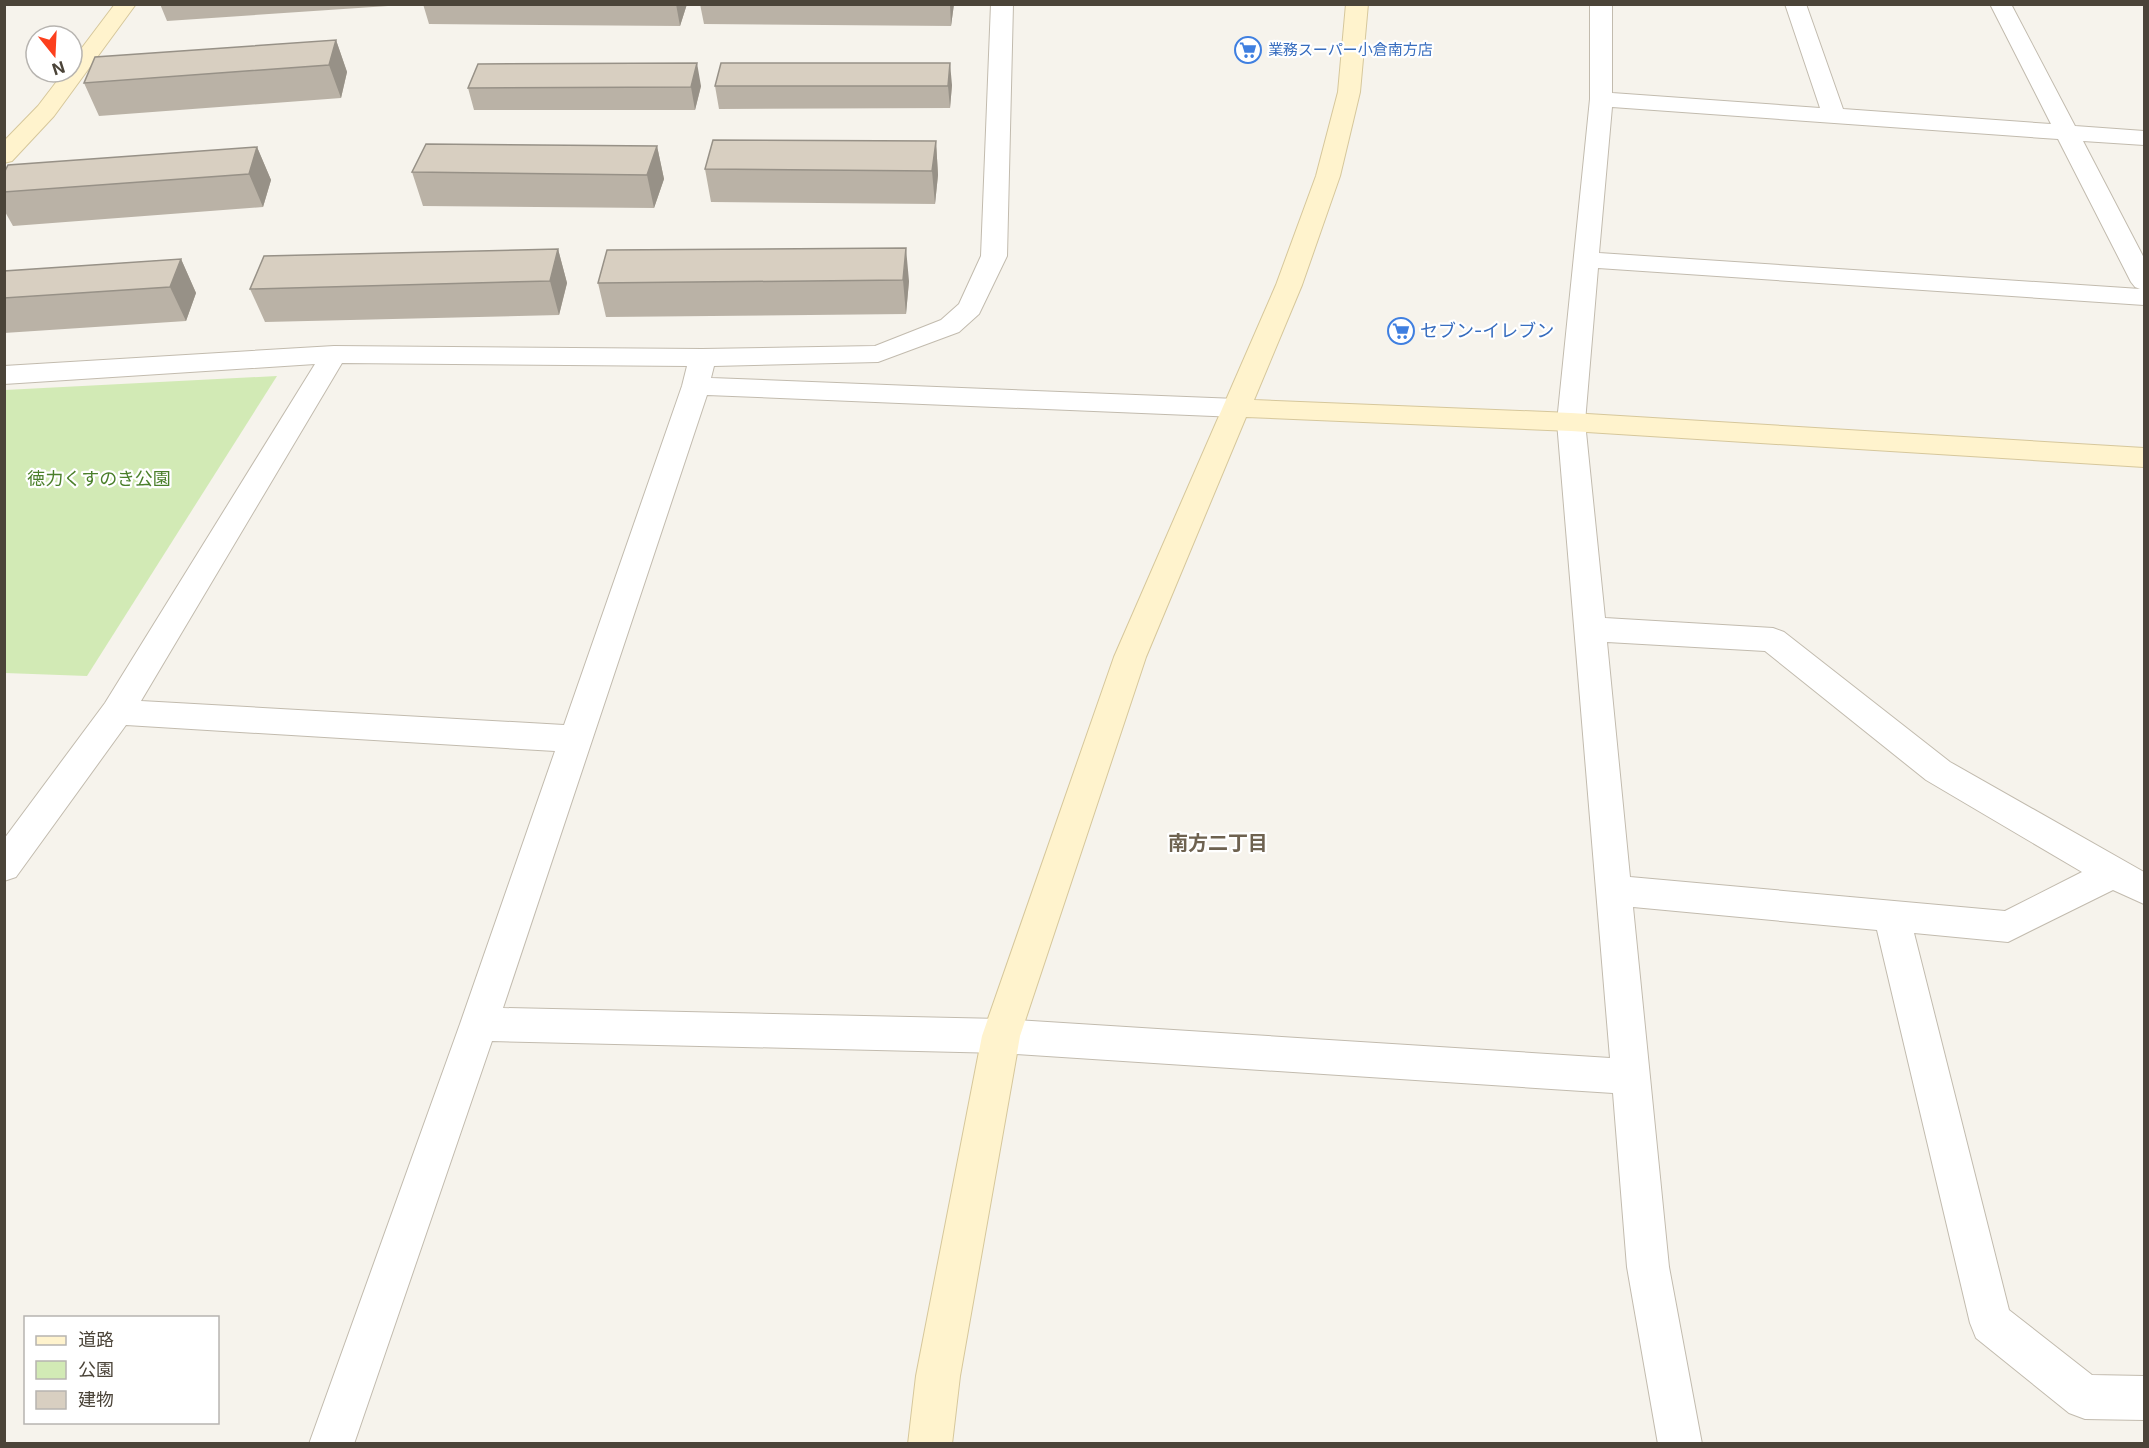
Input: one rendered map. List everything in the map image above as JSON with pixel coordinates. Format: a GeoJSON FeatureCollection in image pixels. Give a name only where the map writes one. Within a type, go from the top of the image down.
{"type":"FeatureCollection","features":[{"type":"Feature","properties":{"kind":"street"},"geometry":{"type":"LineString","coordinates":[[4,156],[46,111],[126,4]]}},
{"type":"Feature","properties":{"kind":"street"},"geometry":{"type":"LineString","coordinates":[[699,372],[878,354],[950,326],[970,308],[994,256],[1002,4]]}},
{"type":"Feature","properties":{"kind":"street"},"geometry":{"type":"LineString","coordinates":[[930,1443],[938,1376],[1001,1036],[1130,657],[1289,285],[1328,176],[1349,92],[1358,4]]}},
{"type":"Feature","properties":{"kind":"street"},"geometry":{"type":"LineString","coordinates":[[1601,4],[1600,99],[1571,422],[1648,1267],[1680,1443]]}},
{"type":"Feature","properties":{"kind":"street"},"geometry":{"type":"LineString","coordinates":[[1795,4],[1834,116]]}},
{"type":"Feature","properties":{"kind":"street"},"geometry":{"type":"LineString","coordinates":[[2000,4],[2145,282]]}},
{"type":"Feature","properties":{"kind":"street"},"geometry":{"type":"LineString","coordinates":[[1600,99],[2145,138]]}},
{"type":"Feature","properties":{"kind":"street"},"geometry":{"type":"LineString","coordinates":[[1586,260],[2145,297]]}},
{"type":"Feature","properties":{"kind":"street"},"geometry":{"type":"LineString","coordinates":[[4,867],[117,712],[334,354]]}},
{"type":"Feature","properties":{"kind":"street"},"geometry":{"type":"LineString","coordinates":[[4,375],[334,354],[699,372],[1237,408],[1571,422],[2145,458]]}},
{"type":"Feature","properties":{"kind":"street"},"geometry":{"type":"LineString","coordinates":[[331,1443],[479,1024],[699,372]]}},
{"type":"Feature","properties":{"kind":"street"},"geometry":{"type":"LineString","coordinates":[[1590,629],[1773,640],[1938,771],[2113,873],[2145,889]]}},
{"type":"Feature","properties":{"kind":"street"},"geometry":{"type":"LineString","coordinates":[[117,712],[576,739]]}},
{"type":"Feature","properties":{"kind":"street"},"geometry":{"type":"LineString","coordinates":[[1614,890],[2008,927],[2113,873]]}},
{"type":"Feature","properties":{"kind":"street"},"geometry":{"type":"LineString","coordinates":[[1892,916],[1991,1323],[2085,1397],[2145,1398]]}},
{"type":"Feature","properties":{"kind":"street"},"geometry":{"type":"LineString","coordinates":[[479,1024],[1001,1036],[1631,1077]]}},
{"type":"Feature","properties":{"kind":"green space","name":"徳力くすのき公園"},"geometry":{"type":"Polygon","coordinates":[[[277,376],[87,676],[5,673],[5,390],[277,376]]]}},
{"type":"Feature","properties":{"kind":"building"},"geometry":{"type":"Polygon","coordinates":[[[336,40],[329,65],[84,83],[95,57],[336,40]]]}},
{"type":"Feature","properties":{"kind":"building"},"geometry":{"type":"Polygon","coordinates":[[[697,63],[691,87],[468,88],[478,64],[697,63]]]}},
{"type":"Feature","properties":{"kind":"building"},"geometry":{"type":"Polygon","coordinates":[[[721,63],[950,63],[948,86],[715,86],[721,63]]]}},
{"type":"Feature","properties":{"kind":"building"},"geometry":{"type":"Polygon","coordinates":[[[713,140],[936,141],[932,171],[705,169],[713,140]]]}},
{"type":"Feature","properties":{"kind":"building"},"geometry":{"type":"Polygon","coordinates":[[[426,144],[657,146],[647,175],[412,172],[426,144]]]}},
{"type":"Feature","properties":{"kind":"building"},"geometry":{"type":"Polygon","coordinates":[[[257,147],[249,174],[4,192],[4,173],[8,165],[257,147]]]}},
{"type":"Feature","properties":{"kind":"building"},"geometry":{"type":"Polygon","coordinates":[[[906,248],[903,280],[598,283],[607,250],[906,248]]]}},
{"type":"Feature","properties":{"kind":"building"},"geometry":{"type":"Polygon","coordinates":[[[558,249],[550,281],[250,289],[264,256],[558,249]]]}},
{"type":"Feature","properties":{"kind":"building"},"geometry":{"type":"Polygon","coordinates":[[[181,259],[170,287],[4,298],[4,271],[181,259]]]}},
{"type":"Feature","properties":{"kind":"place","name":"業務スーパー小倉南方店"},"geometry":{"type":"Point","coordinates":[1248,50]}},
{"type":"Feature","properties":{"kind":"place","name":"セブン-イレブン"},"geometry":{"type":"Point","coordinates":[1401,331]}},
{"type":"Feature","properties":{"kind":"district","name":"南方二丁目"},"geometry":{"type":"Point","coordinates":[1218,843]}}]}
